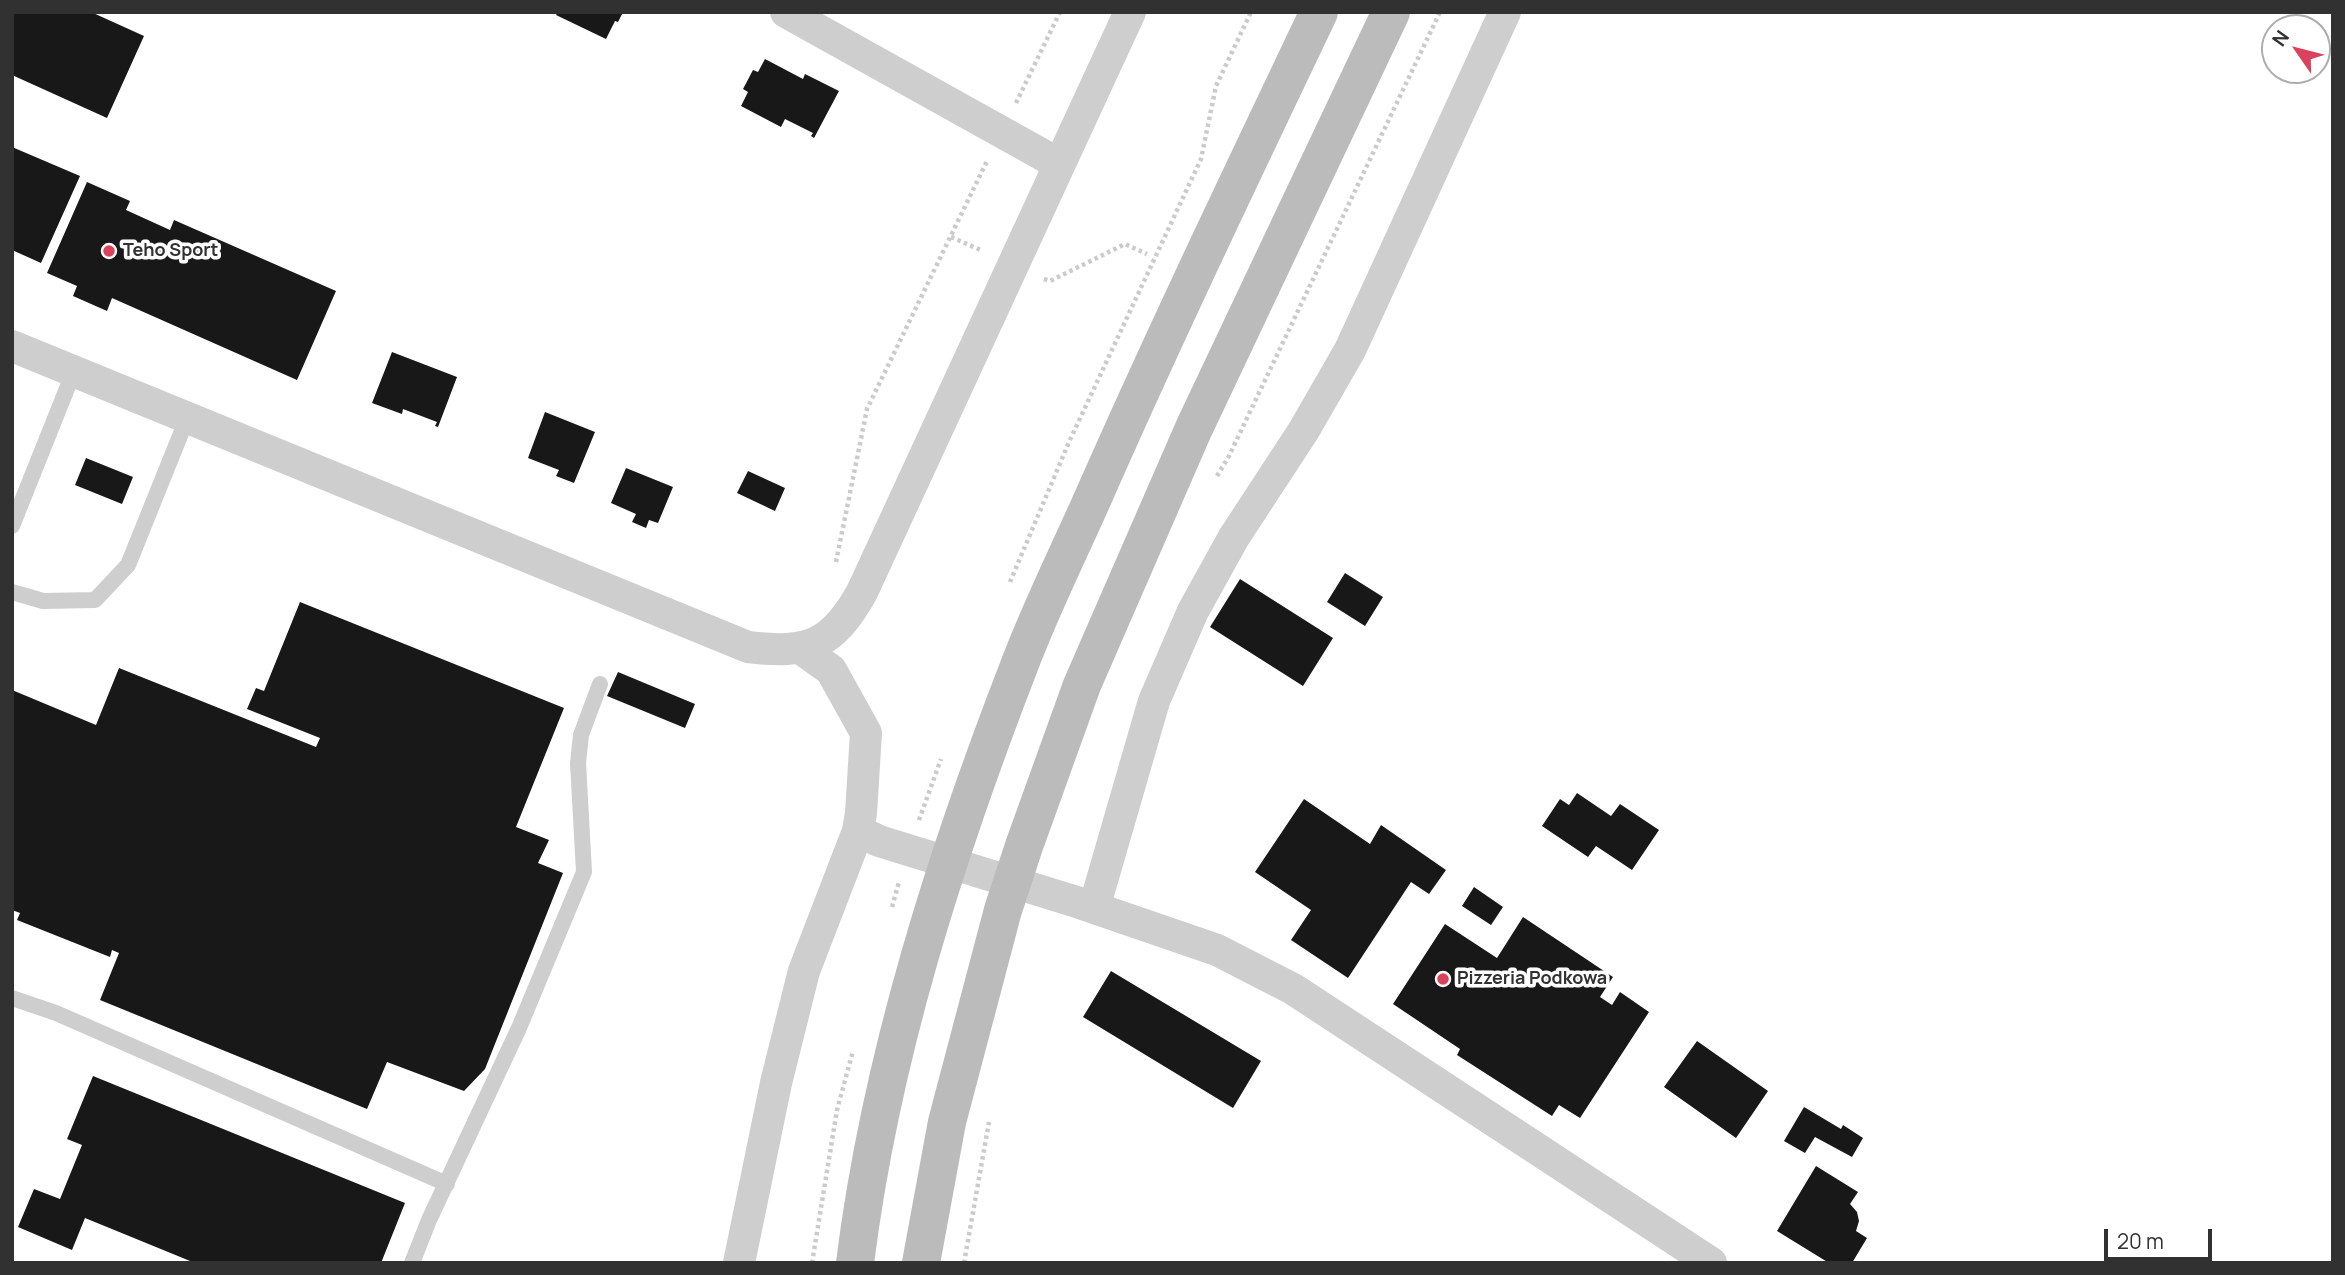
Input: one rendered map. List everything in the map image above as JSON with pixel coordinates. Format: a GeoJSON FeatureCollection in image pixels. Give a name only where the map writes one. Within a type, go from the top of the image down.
{"type":"FeatureCollection","features":[{"type":"Feature","properties":{"kind":"main road"},"geometry":{"type":"LineString","coordinates":[[855,1263],[859,1226],[889,1074],[960,823],[1022,657],[1133,407],[1320,12]]}},
{"type":"Feature","properties":{"kind":"main road"},"geometry":{"type":"LineString","coordinates":[[921,1263],[947,1122],[1003,910],[1082,685],[1189,440],[1391,12]]}},
{"type":"Feature","properties":{"kind":"street"},"geometry":{"type":"LineString","coordinates":[[786,12],[1059,164]]}},
{"type":"Feature","properties":{"kind":"street"},"geometry":{"type":"LineString","coordinates":[[12,346],[748,647],[782,650],[800,648],[838,629],[862,592],[1129,12]]}},
{"type":"Feature","properties":{"kind":"street"},"geometry":{"type":"LineString","coordinates":[[1094,908],[1154,701],[1193,611],[1234,537],[1304,430],[1350,350],[1505,12]]}},
{"type":"Feature","properties":{"kind":"street"},"geometry":{"type":"LineString","coordinates":[[739,1263],[776,1083],[804,971],[858,831],[861,813],[866,733],[831,670],[800,648]]}},
{"type":"Feature","properties":{"kind":"street"},"geometry":{"type":"LineString","coordinates":[[858,831],[879,841],[1094,908],[1217,950],[1293,989],[1711,1263]]}},
{"type":"Feature","properties":{"kind":"lane"},"geometry":{"type":"LineString","coordinates":[[12,526],[74,371]]}},
{"type":"Feature","properties":{"kind":"lane"},"geometry":{"type":"LineString","coordinates":[[12,592],[43,601],[95,600],[128,565],[188,416]]}},
{"type":"Feature","properties":{"kind":"lane"},"geometry":{"type":"LineString","coordinates":[[412,1263],[519,1028],[584,872],[578,763],[581,735],[600,684]]}},
{"type":"Feature","properties":{"kind":"lane"},"geometry":{"type":"LineString","coordinates":[[12,998],[56,1013],[447,1184]]}},
{"type":"Feature","properties":{"kind":"path"},"geometry":{"type":"LineString","coordinates":[[835,563],[867,410],[1060,12]]}},
{"type":"Feature","properties":{"kind":"path"},"geometry":{"type":"LineString","coordinates":[[1006,592],[1069,442],[1201,159],[1216,86],[1251,12]]}},
{"type":"Feature","properties":{"kind":"path"},"geometry":{"type":"LineString","coordinates":[[1211,486],[1229,456],[1440,12]]}},
{"type":"Feature","properties":{"kind":"path"},"geometry":{"type":"LineString","coordinates":[[951,237],[985,252]]}},
{"type":"Feature","properties":{"kind":"path"},"geometry":{"type":"LineString","coordinates":[[1040,277],[1050,281],[1125,244],[1147,254]]}},
{"type":"Feature","properties":{"kind":"path"},"geometry":{"type":"LineString","coordinates":[[922,811],[941,759]]}},
{"type":"Feature","properties":{"kind":"building"},"geometry":{"type":"Polygon","coordinates":[[[12,12],[91,12],[144,36],[107,118],[12,75],[12,12]]]}},
{"type":"Feature","properties":{"kind":"building"},"geometry":{"type":"Polygon","coordinates":[[[558,12],[623,12],[606,39],[556,15],[558,12]]]}},
{"type":"Feature","properties":{"kind":"building"},"geometry":{"type":"Polygon","coordinates":[[[765,59],[803,79],[805,74],[839,91],[814,138],[811,136],[813,133],[785,119],[781,127],[741,106],[748,92],[743,89],[753,70],[758,72],[765,59]]]}},
{"type":"Feature","properties":{"kind":"building"},"geometry":{"type":"Polygon","coordinates":[[[12,147],[80,176],[41,263],[12,250],[12,147]]]}},
{"type":"Feature","properties":{"kind":"building"},"geometry":{"type":"Polygon","coordinates":[[[87,182],[130,201],[126,210],[170,230],[174,220],[336,291],[297,380],[112,298],[107,311],[73,296],[77,286],[47,273],[87,182]]]}},
{"type":"Feature","properties":{"kind":"building"},"geometry":{"type":"Polygon","coordinates":[[[392,352],[457,377],[438,427],[435,426],[437,422],[403,409],[402,414],[372,403],[392,352]]]}},
{"type":"Feature","properties":{"kind":"building"},"geometry":{"type":"Polygon","coordinates":[[[545,412],[595,432],[574,483],[556,476],[559,470],[528,458],[545,412]]]}},
{"type":"Feature","properties":{"kind":"building"},"geometry":{"type":"Polygon","coordinates":[[[86,458],[133,477],[122,504],[75,485],[86,458]]]}},
{"type":"Feature","properties":{"kind":"building"},"geometry":{"type":"Polygon","coordinates":[[[626,468],[673,487],[658,523],[649,520],[646,528],[632,522],[636,514],[611,503],[626,468]]]}},
{"type":"Feature","properties":{"kind":"building"},"geometry":{"type":"Polygon","coordinates":[[[748,471],[785,488],[775,511],[737,493],[748,471]]]}},
{"type":"Feature","properties":{"kind":"building"},"geometry":{"type":"Polygon","coordinates":[[[1345,573],[1383,597],[1365,626],[1327,602],[1345,573]]]}},
{"type":"Feature","properties":{"kind":"building"},"geometry":{"type":"Polygon","coordinates":[[[1240,579],[1333,638],[1303,686],[1210,627],[1240,579]]]}},
{"type":"Feature","properties":{"kind":"building"},"geometry":{"type":"Polygon","coordinates":[[[300,602],[564,708],[516,827],[549,840],[538,863],[563,873],[485,1069],[464,1091],[387,1062],[367,1109],[100,1000],[119,953],[112,950],[110,957],[17,920],[20,913],[12,910],[12,690],[96,725],[119,668],[316,747],[320,738],[247,709],[256,688],[264,691],[300,602]]]}},
{"type":"Feature","properties":{"kind":"building"},"geometry":{"type":"Polygon","coordinates":[[[618,672],[695,704],[685,728],[607,696],[618,672]]]}},
{"type":"Feature","properties":{"kind":"building"},"geometry":{"type":"Polygon","coordinates":[[[1577,793],[1611,816],[1620,804],[1659,830],[1632,870],[1596,846],[1588,857],[1542,826],[1560,799],[1569,805],[1577,793]]]}},
{"type":"Feature","properties":{"kind":"building"},"geometry":{"type":"Polygon","coordinates":[[[1304,799],[1370,844],[1381,825],[1446,870],[1429,894],[1411,882],[1348,978],[1291,940],[1311,910],[1255,872],[1304,799]]]}},
{"type":"Feature","properties":{"kind":"building"},"geometry":{"type":"Polygon","coordinates":[[[1474,887],[1503,907],[1491,925],[1462,906],[1474,887]]]}},
{"type":"Feature","properties":{"kind":"building"},"geometry":{"type":"Polygon","coordinates":[[[1523,917],[1613,977],[1600,997],[1612,1005],[1620,992],[1649,1012],[1580,1118],[1559,1105],[1552,1116],[1457,1055],[1460,1049],[1393,1004],[1445,924],[1497,958],[1523,917]]]}},
{"type":"Feature","properties":{"kind":"building"},"geometry":{"type":"Polygon","coordinates":[[[1111,971],[1261,1061],[1233,1108],[1083,1017],[1111,971]]]}},
{"type":"Feature","properties":{"kind":"building"},"geometry":{"type":"Polygon","coordinates":[[[1697,1041],[1768,1091],[1736,1138],[1664,1087],[1697,1041]]]}},
{"type":"Feature","properties":{"kind":"building"},"geometry":{"type":"Polygon","coordinates":[[[93,1076],[405,1203],[381,1263],[195,1263],[85,1218],[72,1250],[18,1227],[34,1189],[60,1199],[82,1145],[67,1139],[93,1076]]]}},
{"type":"Feature","properties":{"kind":"building"},"geometry":{"type":"Polygon","coordinates":[[[1804,1107],[1841,1129],[1843,1125],[1863,1138],[1852,1157],[1815,1137],[1805,1153],[1784,1141],[1804,1107]]]}},
{"type":"Feature","properties":{"kind":"building"},"geometry":{"type":"Polygon","coordinates":[[[1816,1166],[1858,1192],[1850,1204],[1857,1212],[1859,1221],[1856,1231],[1867,1238],[1852,1263],[1829,1263],[1777,1231],[1816,1166]]]}},
{"type":"Feature","properties":{"kind":"place","name":"Teho Sport"},"geometry":{"type":"Point","coordinates":[109,251]}},
{"type":"Feature","properties":{"kind":"place","name":"Pizzeria Podkowa"},"geometry":{"type":"Point","coordinates":[1443,979]}}]}
